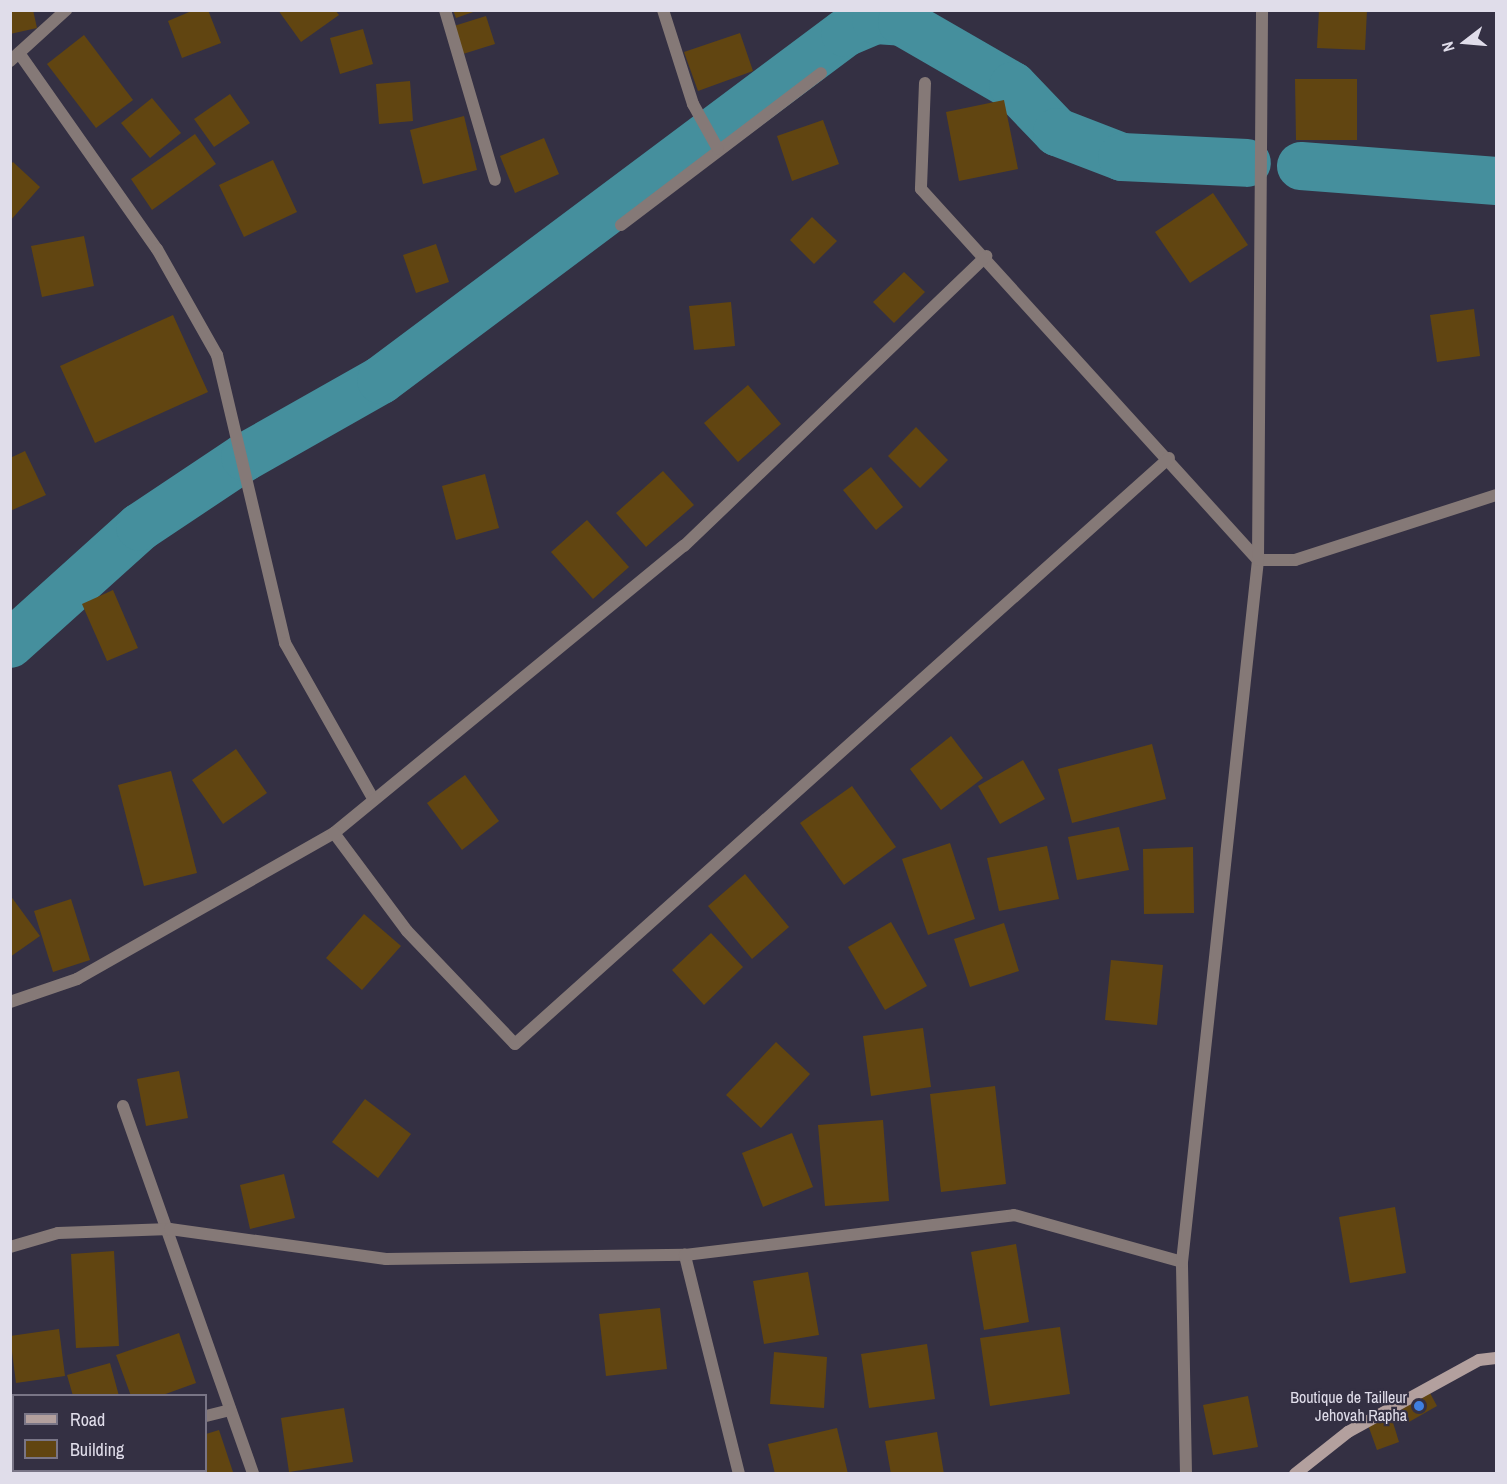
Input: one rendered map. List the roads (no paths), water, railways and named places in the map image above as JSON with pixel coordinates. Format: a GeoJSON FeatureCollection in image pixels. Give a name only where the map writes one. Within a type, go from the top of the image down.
{"type":"FeatureCollection","features":[{"type":"Feature","properties":{"kind":"street"},"geometry":{"type":"LineString","coordinates":[[66,10],[15,57],[157,249],[217,355],[285,644],[374,800]]}},
{"type":"Feature","properties":{"kind":"street"},"geometry":{"type":"LineString","coordinates":[[446,10],[495,180]]}},
{"type":"Feature","properties":{"kind":"street"},"geometry":{"type":"LineString","coordinates":[[663,10],[705,126],[716,145]]}},
{"type":"Feature","properties":{"kind":"street"},"geometry":{"type":"LineString","coordinates":[[1186,1473],[1182,1262],[1258,560],[1262,10]]}},
{"type":"Feature","properties":{"kind":"street"},"geometry":{"type":"LineString","coordinates":[[621,225],[716,145],[821,73]]}},
{"type":"Feature","properties":{"kind":"street"},"geometry":{"type":"LineString","coordinates":[[925,83],[921,189],[986,256],[1258,560],[1294,560],[1497,495]]}},
{"type":"Feature","properties":{"kind":"street"},"geometry":{"type":"LineString","coordinates":[[10,1002],[78,979],[334,833],[684,546],[986,256]]}},
{"type":"Feature","properties":{"kind":"street"},"geometry":{"type":"LineString","coordinates":[[334,833],[407,931],[515,1044],[1169,458]]}},
{"type":"Feature","properties":{"kind":"street"},"geometry":{"type":"LineString","coordinates":[[123,1106],[170,1229],[253,1473]]}},
{"type":"Feature","properties":{"kind":"street"},"geometry":{"type":"LineString","coordinates":[[10,1247],[58,1233],[170,1229],[386,1259],[685,1255],[1014,1215],[1182,1262]]}},
{"type":"Feature","properties":{"kind":"street"},"geometry":{"type":"LineString","coordinates":[[685,1255],[739,1473]]}},
{"type":"Feature","properties":{"kind":"street"},"geometry":{"type":"LineString","coordinates":[[1295,1473],[1348,1432],[1479,1360],[1497,1358]]}},
{"type":"Feature","properties":{"kind":"street"},"geometry":{"type":"LineString","coordinates":[[207,1416],[230,1410]]}},
{"type":"Feature","properties":{"kind":"waterway"},"geometry":{"type":"LineString","coordinates":[[10,644],[140,527],[245,457],[381,380],[845,33],[876,20],[902,22],[1013,86],[1057,132],[1122,157],[1247,163]]}},
{"type":"Feature","properties":{"kind":"waterway"},"geometry":{"type":"LineString","coordinates":[[1301,166],[1496,181]]}},
{"type":"Feature","properties":{"kind":"place","name":"Boutique de Tailleur Jehovah Rapha"},"geometry":{"type":"Point","coordinates":[1419,1406]}}]}
